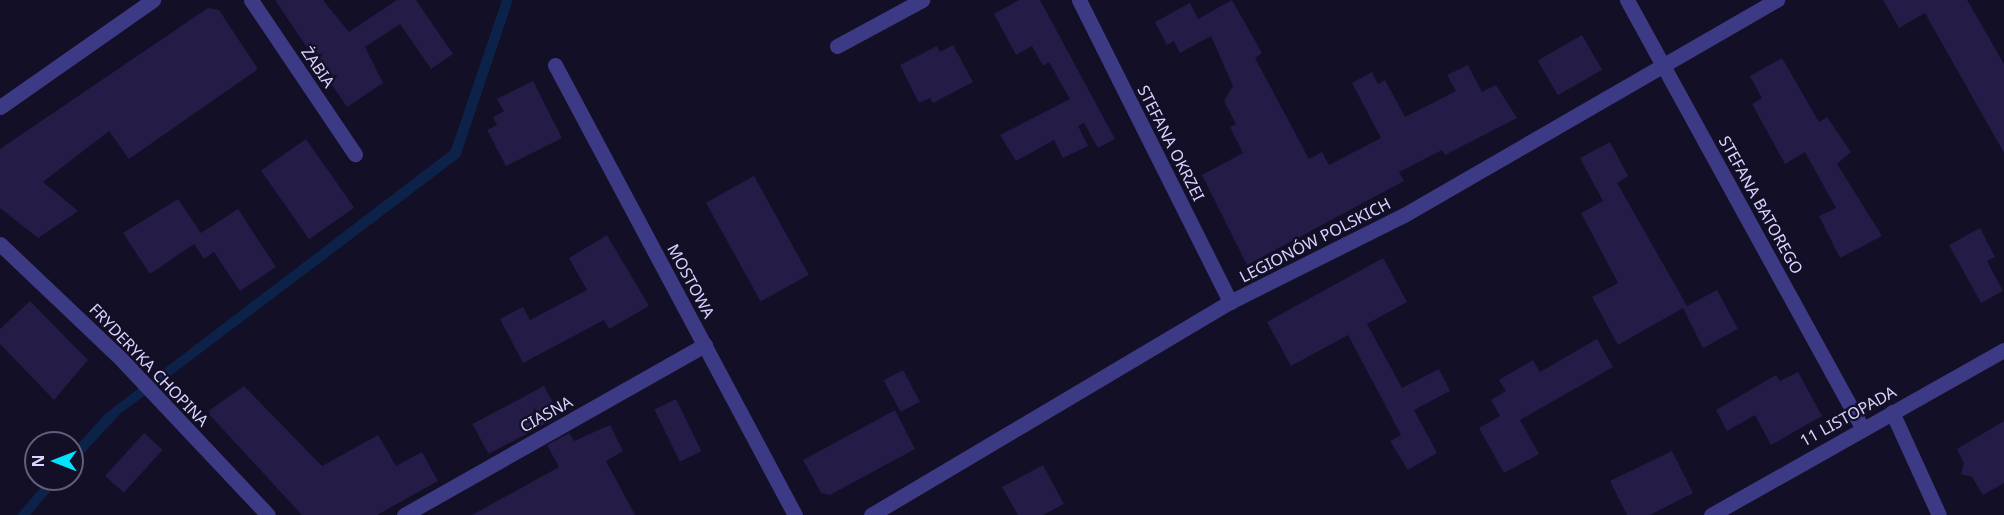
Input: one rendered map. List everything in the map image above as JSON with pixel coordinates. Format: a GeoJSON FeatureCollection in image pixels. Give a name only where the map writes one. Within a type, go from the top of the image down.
{"type":"FeatureCollection","features":[{"type":"Feature","properties":{"kind":"street"},"geometry":{"type":"LineString","coordinates":[[0,107],[153,0]]}},
{"type":"Feature","properties":{"kind":"street","name":"ŻABIA"},"geometry":{"type":"LineString","coordinates":[[251,0],[355,154]]}},
{"type":"Feature","properties":{"kind":"street"},"geometry":{"type":"LineString","coordinates":[[837,46],[922,0]]}},
{"type":"Feature","properties":{"kind":"street","name":"STEFANA OKRZEI"},"geometry":{"type":"LineString","coordinates":[[1079,0],[1230,302]]}},
{"type":"Feature","properties":{"kind":"street","name":"STEFANA BATOREGO"},"geometry":{"type":"LineString","coordinates":[[1627,0],[1862,427]]}},
{"type":"Feature","properties":{"kind":"street","name":"LEGIONÓW POLSKICH"},"geometry":{"type":"LineString","coordinates":[[871,515],[1230,302],[1404,215],[1777,0]]}},
{"type":"Feature","properties":{"kind":"street","name":"MOSTOWA"},"geometry":{"type":"LineString","coordinates":[[555,65],[795,515]]}},
{"type":"Feature","properties":{"kind":"street","name":"FRYDERYKA CHOPINA"},"geometry":{"type":"LineString","coordinates":[[0,244],[121,359],[268,515]]}},
{"type":"Feature","properties":{"kind":"street","name":"CIASNA"},"geometry":{"type":"LineString","coordinates":[[404,515],[705,345]]}},
{"type":"Feature","properties":{"kind":"street","name":"11 LISTOPADA"},"geometry":{"type":"LineString","coordinates":[[1711,515],[1862,427],[2004,350]]}},
{"type":"Feature","properties":{"kind":"street"},"geometry":{"type":"LineString","coordinates":[[1892,412],[1939,515]]}},
{"type":"Feature","properties":{"kind":"water"},"geometry":{"type":"Polygon","coordinates":[[[502,0],[513,0],[460,157],[120,414],[84,453],[84,438],[105,414],[451,150],[502,0]]]}},
{"type":"Feature","properties":{"kind":"water"},"geometry":{"type":"Polygon","coordinates":[[[38,491],[51,491],[30,515],[17,515],[38,491]]]}},
{"type":"Feature","properties":{"kind":"building"},"geometry":{"type":"Polygon","coordinates":[[[275,0],[323,0],[349,32],[397,0],[416,0],[453,54],[431,69],[400,24],[365,47],[383,83],[347,107],[275,0]]]}},
{"type":"Feature","properties":{"kind":"building"},"geometry":{"type":"Polygon","coordinates":[[[1019,0],[1040,0],[1115,139],[1098,148],[1084,123],[1078,126],[1088,146],[1063,158],[1054,140],[1016,161],[1000,135],[1070,99],[1049,62],[1043,66],[1032,46],[1016,55],[994,14],[1019,0]]]}},
{"type":"Feature","properties":{"kind":"building"},"geometry":{"type":"Polygon","coordinates":[[[1232,0],[1262,53],[1255,58],[1309,159],[1322,152],[1329,165],[1381,138],[1352,83],[1372,72],[1378,84],[1385,80],[1405,117],[1456,91],[1447,75],[1468,65],[1482,92],[1496,85],[1517,118],[1445,155],[1442,150],[1399,172],[1404,181],[1247,265],[1202,175],[1243,153],[1230,127],[1236,124],[1224,101],[1233,86],[1211,36],[1180,53],[1174,41],[1167,45],[1155,22],[1190,3],[1198,19],[1232,0]]]}},
{"type":"Feature","properties":{"kind":"building"},"geometry":{"type":"Polygon","coordinates":[[[1883,0],[1967,0],[2004,64],[2004,153],[1925,13],[1899,28],[1883,0]]]}},
{"type":"Feature","properties":{"kind":"building"},"geometry":{"type":"Polygon","coordinates":[[[208,8],[219,10],[258,69],[129,159],[109,131],[43,182],[78,211],[38,238],[0,208],[0,149],[208,8]]]}},
{"type":"Feature","properties":{"kind":"building"},"geometry":{"type":"Polygon","coordinates":[[[1582,35],[1602,70],[1558,95],[1538,60],[1582,35]]]}},
{"type":"Feature","properties":{"kind":"building"},"geometry":{"type":"Polygon","coordinates":[[[953,45],[973,82],[933,103],[930,98],[919,103],[900,65],[937,46],[940,52],[953,45]]]}},
{"type":"Feature","properties":{"kind":"building"},"geometry":{"type":"Polygon","coordinates":[[[1782,58],[1819,122],[1827,117],[1851,152],[1837,164],[1882,236],[1840,258],[1819,216],[1836,208],[1805,152],[1785,164],[1752,104],[1762,98],[1750,76],[1782,58]]]}},
{"type":"Feature","properties":{"kind":"building"},"geometry":{"type":"Polygon","coordinates":[[[533,81],[562,138],[506,166],[487,130],[497,125],[493,117],[504,111],[497,99],[533,81]]]}},
{"type":"Feature","properties":{"kind":"building"},"geometry":{"type":"Polygon","coordinates":[[[306,139],[354,208],[309,239],[261,171],[306,139]]]}},
{"type":"Feature","properties":{"kind":"building"},"geometry":{"type":"Polygon","coordinates":[[[1610,142],[1628,176],[1617,183],[1687,306],[1717,290],[1738,329],[1703,348],[1683,308],[1618,345],[1592,297],[1618,283],[1581,213],[1603,201],[1580,158],[1610,142]]]}},
{"type":"Feature","properties":{"kind":"building"},"geometry":{"type":"Polygon","coordinates":[[[754,176],[809,275],[761,301],[706,203],[754,176]]]}},
{"type":"Feature","properties":{"kind":"building"},"geometry":{"type":"Polygon","coordinates":[[[178,199],[201,233],[238,209],[276,267],[240,291],[214,252],[204,259],[194,244],[150,274],[123,233],[178,199]]]}},
{"type":"Feature","properties":{"kind":"building"},"geometry":{"type":"Polygon","coordinates":[[[1980,228],[1995,257],[1987,261],[2003,291],[1981,303],[1949,245],[1980,228]]]}},
{"type":"Feature","properties":{"kind":"building"},"geometry":{"type":"Polygon","coordinates":[[[607,235],[649,306],[609,329],[604,320],[523,363],[500,319],[523,307],[530,320],[587,290],[569,258],[607,235]]]}},
{"type":"Feature","properties":{"kind":"building"},"geometry":{"type":"Polygon","coordinates":[[[1383,258],[1407,302],[1367,324],[1402,388],[1439,369],[1450,391],[1414,410],[1437,453],[1408,470],[1390,441],[1401,435],[1348,335],[1291,366],[1267,322],[1383,258]]]}},
{"type":"Feature","properties":{"kind":"building"},"geometry":{"type":"Polygon","coordinates":[[[30,301],[88,360],[54,400],[0,344],[0,329],[30,301]]]}},
{"type":"Feature","properties":{"kind":"building"},"geometry":{"type":"Polygon","coordinates":[[[1597,339],[1613,367],[1520,420],[1539,454],[1504,473],[1479,428],[1500,416],[1491,400],[1506,391],[1499,380],[1533,360],[1540,372],[1597,339]]]}},
{"type":"Feature","properties":{"kind":"building"},"geometry":{"type":"Polygon","coordinates":[[[903,370],[920,402],[900,412],[884,380],[903,370]]]}},
{"type":"Feature","properties":{"kind":"building"},"geometry":{"type":"Polygon","coordinates":[[[1798,372],[1822,416],[1771,445],[1755,415],[1727,431],[1716,410],[1776,375],[1780,381],[1798,372]]]}},
{"type":"Feature","properties":{"kind":"building"},"geometry":{"type":"Polygon","coordinates":[[[244,386],[322,466],[378,435],[396,466],[422,452],[438,481],[377,515],[302,515],[207,412],[244,386]]]}},
{"type":"Feature","properties":{"kind":"building"},"geometry":{"type":"Polygon","coordinates":[[[544,386],[560,416],[488,454],[472,424],[544,386]]]}},
{"type":"Feature","properties":{"kind":"building"},"geometry":{"type":"Polygon","coordinates":[[[676,399],[701,451],[680,462],[654,410],[676,399]]]}},
{"type":"Feature","properties":{"kind":"building"},"geometry":{"type":"Polygon","coordinates":[[[895,410],[915,449],[830,495],[821,493],[803,460],[895,410]]]}},
{"type":"Feature","properties":{"kind":"building"},"geometry":{"type":"Polygon","coordinates":[[[2004,421],[2004,483],[1983,495],[1972,477],[1961,474],[1964,463],[1957,449],[2004,421]]]}},
{"type":"Feature","properties":{"kind":"building"},"geometry":{"type":"Polygon","coordinates":[[[610,425],[623,451],[606,461],[635,515],[472,515],[559,467],[547,445],[569,433],[574,441],[610,425]]]}},
{"type":"Feature","properties":{"kind":"building"},"geometry":{"type":"Polygon","coordinates":[[[144,433],[163,450],[124,493],[105,476],[144,433]]]}},
{"type":"Feature","properties":{"kind":"building"},"geometry":{"type":"Polygon","coordinates":[[[1672,451],[1693,493],[1650,515],[1627,515],[1610,481],[1672,451]]]}},
{"type":"Feature","properties":{"kind":"building"},"geometry":{"type":"Polygon","coordinates":[[[1043,465],[1064,504],[1043,515],[1018,515],[1002,487],[1043,465]]]}}]}
